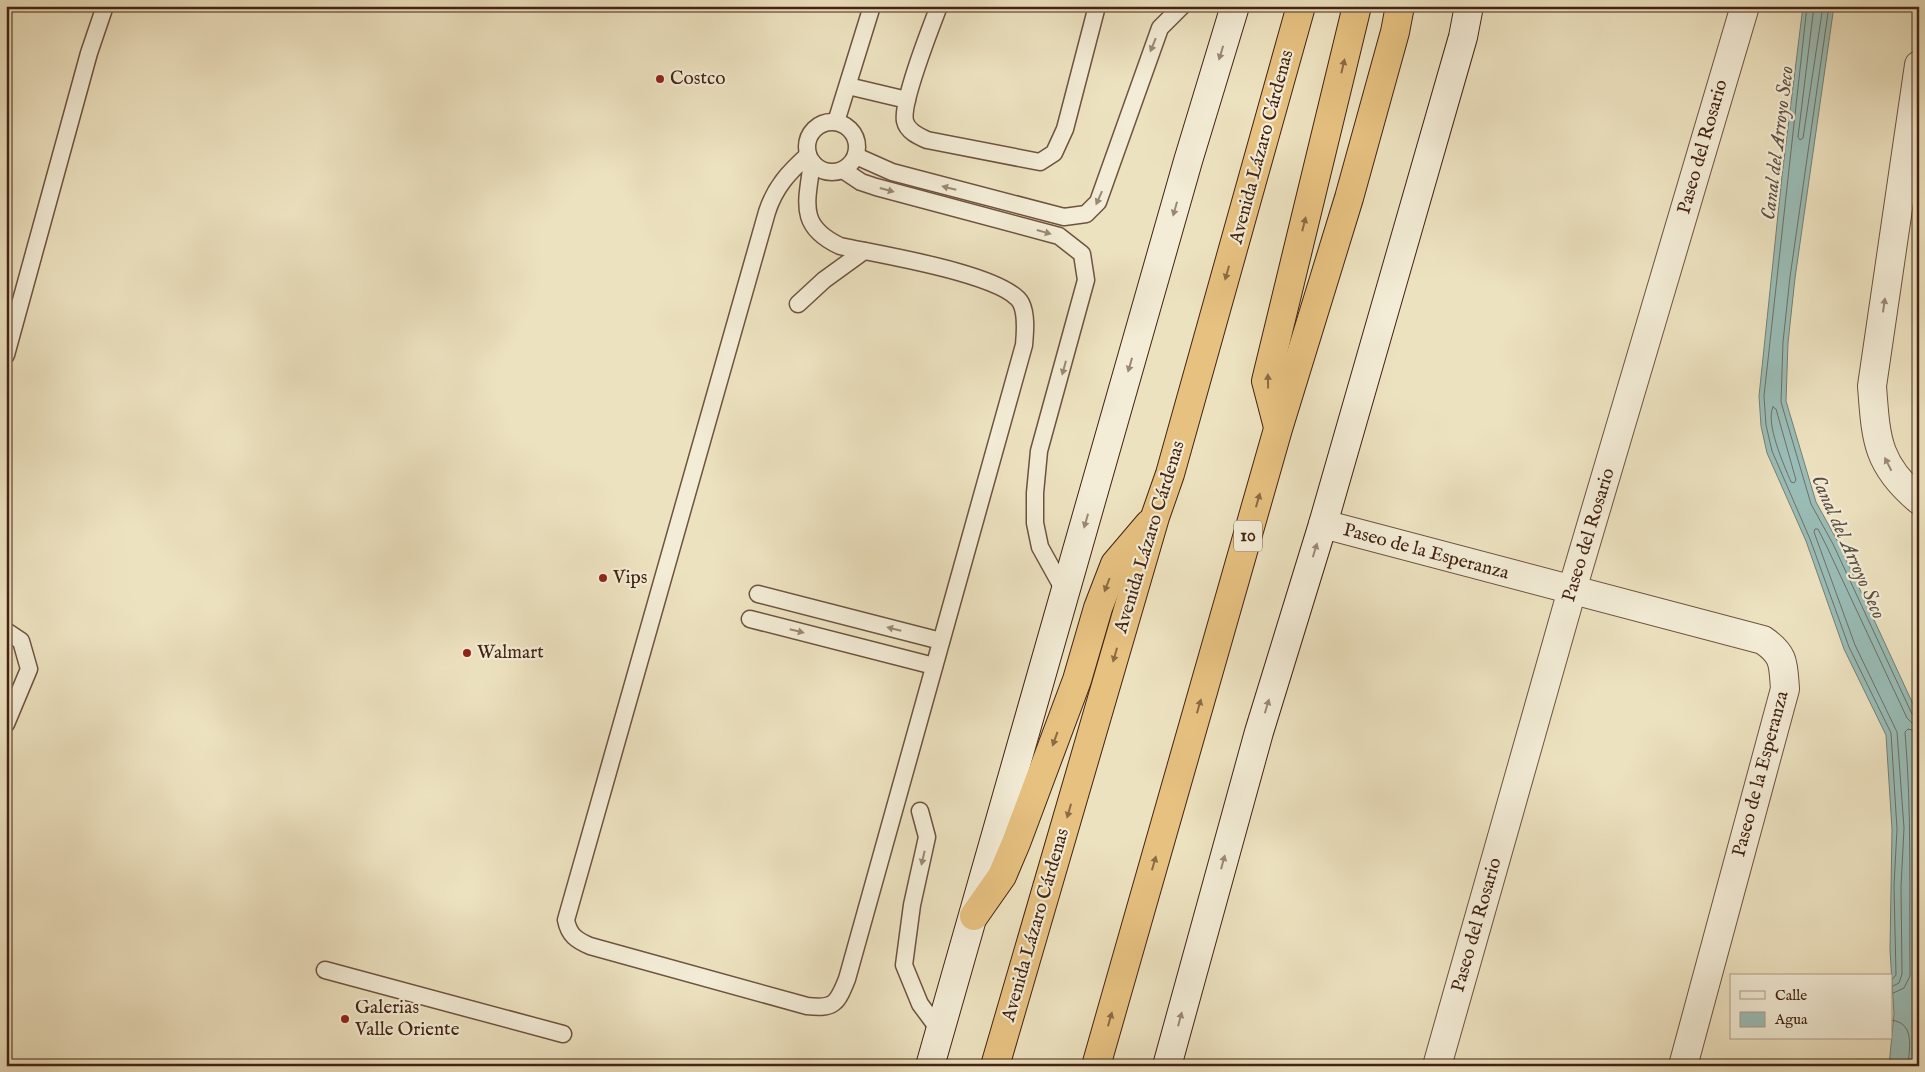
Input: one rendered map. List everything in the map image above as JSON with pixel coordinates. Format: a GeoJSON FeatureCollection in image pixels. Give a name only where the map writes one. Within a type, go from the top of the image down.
{"type":"FeatureCollection","features":[{"type":"Feature","properties":{"kind":"highway","name":"Avenida Lázaro Cárdenas"},"geometry":{"type":"LineString","coordinates":[[995,1066],[1155,517],[1170,474],[1301,6]]}},
{"type":"Feature","properties":{"kind":"highway"},"geometry":{"type":"LineString","coordinates":[[1278,429],[1266,381],[1357,6]]}},
{"type":"Feature","properties":{"kind":"highway","name":"10"},"geometry":{"type":"LineString","coordinates":[[1096,1066],[1278,429],[1349,198],[1395,32],[1400,6]]}},
{"type":"Feature","properties":{"kind":"highway"},"geometry":{"type":"LineString","coordinates":[[974,916],[1002,876],[1016,844],[1074,689],[1098,608],[1115,564],[1155,517]]}},
{"type":"Feature","properties":{"kind":"street"},"geometry":{"type":"LineString","coordinates":[[930,1066],[1188,161],[1235,6]]}},
{"type":"Feature","properties":{"kind":"street"},"geometry":{"type":"LineString","coordinates":[[1167,1066],[1259,732],[1323,524],[1463,37],[1469,6]]}},
{"type":"Feature","properties":{"kind":"street","name":"Paseo del Rosario"},"geometry":{"type":"LineString","coordinates":[[1437,1066],[1572,590],[1744,6]]}},
{"type":"Feature","properties":{"kind":"street"},"geometry":{"type":"LineString","coordinates":[[1919,65],[1872,386],[1876,436],[1888,467],[1907,490],[1919,500]]}},
{"type":"Feature","properties":{"kind":"street","name":"Paseo de la Esperanza"},"geometry":{"type":"LineString","coordinates":[[1323,524],[1763,640],[1778,650],[1784,669],[1785,689],[1683,1066]]}},
{"type":"Feature","properties":{"kind":"lane"},"geometry":{"type":"LineString","coordinates":[[6,355],[88,53],[105,6]]}},
{"type":"Feature","properties":{"kind":"lane"},"geometry":{"type":"LineString","coordinates":[[836,122],[872,6]]}},
{"type":"Feature","properties":{"kind":"lane"},"geometry":{"type":"LineString","coordinates":[[938,6],[907,100],[905,122],[910,131],[927,140],[1040,162],[1048,159],[1058,146],[1065,129],[1097,6]]}},
{"type":"Feature","properties":{"kind":"lane"},"geometry":{"type":"LineString","coordinates":[[856,156],[892,172],[1064,217],[1086,214],[1098,202],[1160,28],[1182,6]]}},
{"type":"Feature","properties":{"kind":"lane"},"geometry":{"type":"LineString","coordinates":[[848,86],[907,100]]}},
{"type":"Feature","properties":{"kind":"lane"},"geometry":{"type":"LineString","coordinates":[[810,158],[780,183],[772,196],[566,911],[568,930],[576,939],[590,946],[807,1006],[831,1006],[840,998],[847,980],[1024,345],[1025,325],[1021,304],[1010,290],[971,275],[840,246],[826,240],[810,222],[807,204],[810,158],[807,146],[813,132],[820,125],[836,122],[852,132],[856,140],[856,156],[843,170]]}},
{"type":"Feature","properties":{"kind":"lane"},"geometry":{"type":"LineString","coordinates":[[810,158],[825,172],[843,170],[861,182],[876,187],[1059,236],[1082,254],[1086,280],[1039,451],[1034,493],[1035,523],[1040,547],[1066,592]]}},
{"type":"Feature","properties":{"kind":"lane"},"geometry":{"type":"LineString","coordinates":[[798,304],[824,280],[864,251]]}},
{"type":"Feature","properties":{"kind":"lane"},"geometry":{"type":"LineString","coordinates":[[758,594],[941,641]]}},
{"type":"Feature","properties":{"kind":"lane"},"geometry":{"type":"LineString","coordinates":[[750,619],[934,666]]}},
{"type":"Feature","properties":{"kind":"lane"},"geometry":{"type":"LineString","coordinates":[[6,631],[21,641],[29,669],[6,724]]}},
{"type":"Feature","properties":{"kind":"lane"},"geometry":{"type":"LineString","coordinates":[[920,811],[927,837],[912,905],[904,965],[920,1004],[940,1031]]}},
{"type":"Feature","properties":{"kind":"lane"},"geometry":{"type":"LineString","coordinates":[[324,970],[563,1034]]}},
{"type":"Feature","properties":{"kind":"water"},"geometry":{"type":"Polygon","coordinates":[[[1803,6],[1834,6],[1795,278],[1788,343],[1786,401],[1816,502],[1838,542],[1919,717],[1919,1066],[1889,1066],[1894,1014],[1890,950],[1892,829],[1886,735],[1844,649],[1806,541],[1767,453],[1761,426],[1759,396],[1782,176],[1803,6]]]}},
{"type":"Feature","properties":{"kind":"place","name":"Costco"},"geometry":{"type":"Point","coordinates":[660,79]}},
{"type":"Feature","properties":{"kind":"place","name":"Vips"},"geometry":{"type":"Point","coordinates":[603,578]}},
{"type":"Feature","properties":{"kind":"place","name":"Walmart"},"geometry":{"type":"Point","coordinates":[467,653]}},
{"type":"Feature","properties":{"kind":"place","name":"Galerias Valle Oriente"},"geometry":{"type":"Point","coordinates":[345,1019]}},
{"type":"Feature","properties":{"kind":"water label","name":"Canal del Arroyo Seco"},"geometry":{"type":"Point","coordinates":[1778,143]}},
{"type":"Feature","properties":{"kind":"water label","name":"Canal del Arroyo Seco"},"geometry":{"type":"Point","coordinates":[1848,547]}}]}
